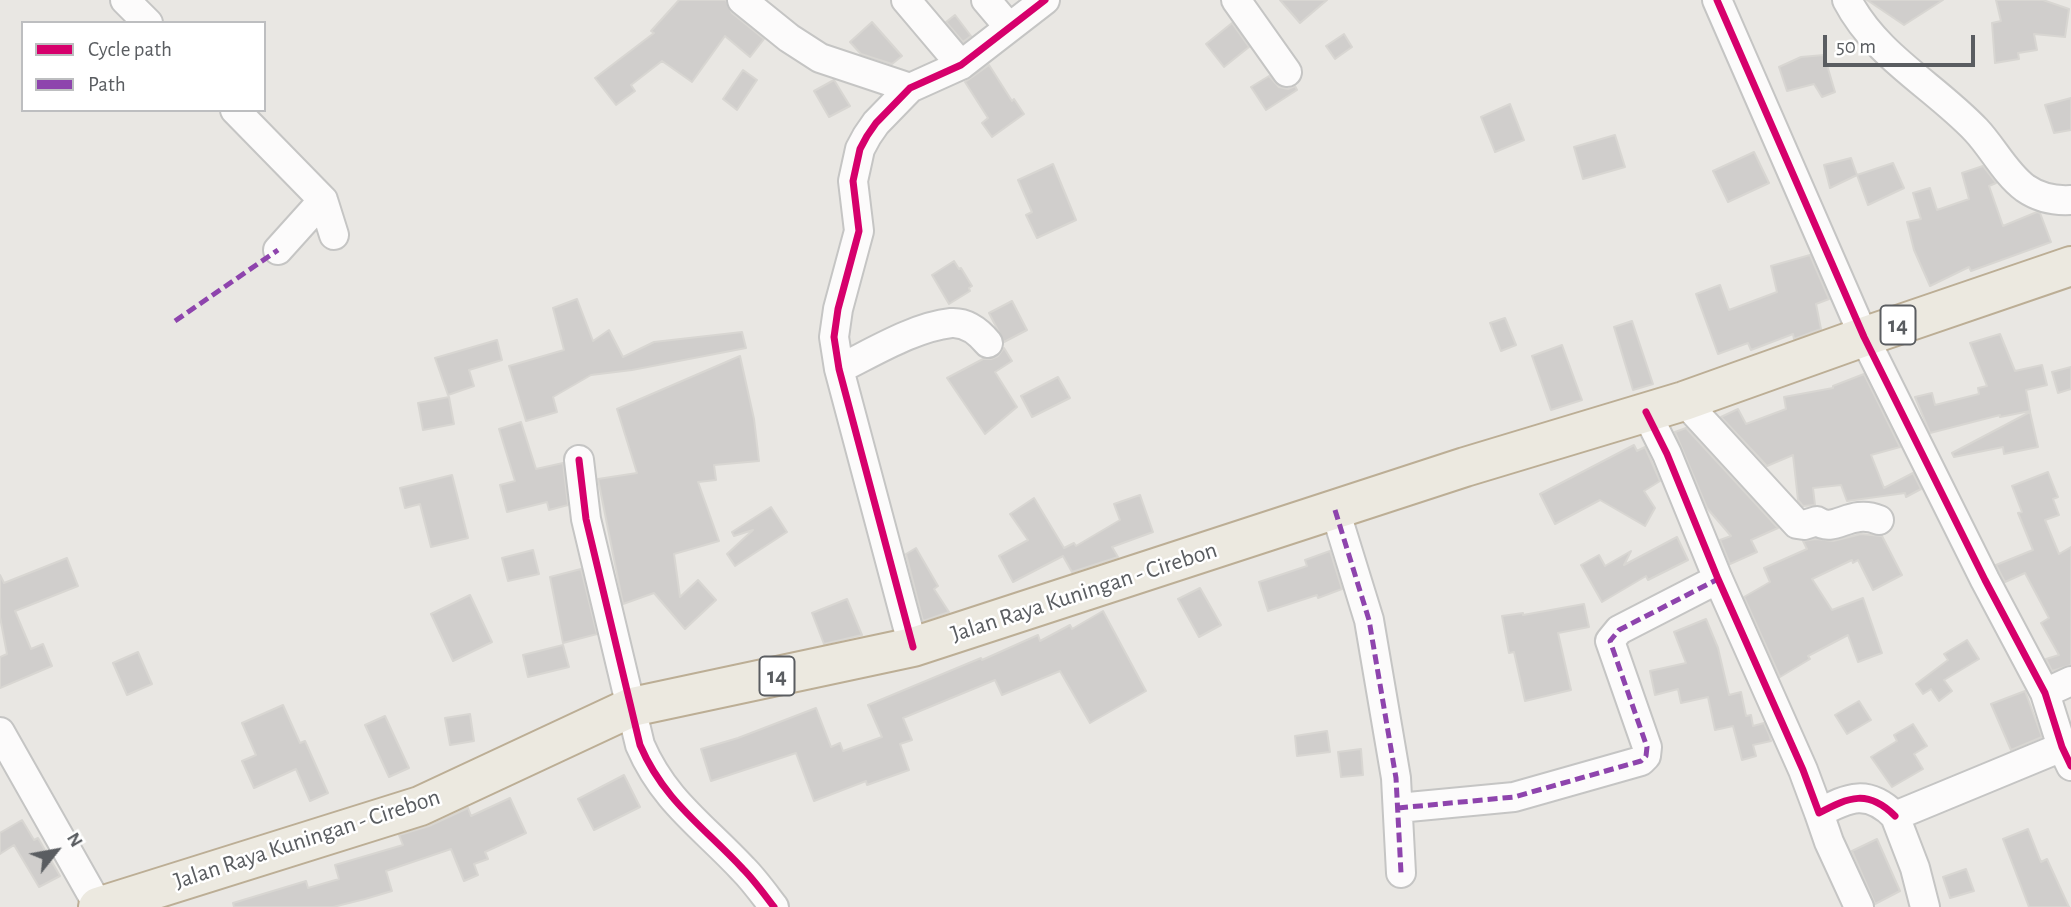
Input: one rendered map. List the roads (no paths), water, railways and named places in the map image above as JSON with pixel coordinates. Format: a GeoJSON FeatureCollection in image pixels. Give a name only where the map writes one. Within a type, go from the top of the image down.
{"type":"FeatureCollection","features":[{"type":"Feature","properties":{"kind":"highway","name":"Jalan Raya Kuningan - Cirebon"},"geometry":{"type":"LineString","coordinates":[[99,907],[420,806],[632,707],[913,647],[1701,394],[2071,266]]}},
{"type":"Feature","properties":{"kind":"street"},"geometry":{"type":"LineString","coordinates":[[125,0],[146,21]]}},
{"type":"Feature","properties":{"kind":"street"},"geometry":{"type":"LineString","coordinates":[[742,0],[789,38],[820,58],[910,89]]}},
{"type":"Feature","properties":{"kind":"street"},"geometry":{"type":"LineString","coordinates":[[906,0],[961,65]]}},
{"type":"Feature","properties":{"kind":"street"},"geometry":{"type":"LineString","coordinates":[[986,0],[1008,26]]}},
{"type":"Feature","properties":{"kind":"street"},"geometry":{"type":"LineString","coordinates":[[913,647],[839,369],[834,337],[838,309],[859,231],[853,181],[860,149],[876,123],[910,89],[961,65],[1045,0]]}},
{"type":"Feature","properties":{"kind":"street"},"geometry":{"type":"LineString","coordinates":[[1236,0],[1287,72]]}},
{"type":"Feature","properties":{"kind":"street"},"geometry":{"type":"LineString","coordinates":[[1717,0],[1864,337],[1984,580],[2045,693],[2066,757],[1895,816]]}},
{"type":"Feature","properties":{"kind":"street"},"geometry":{"type":"LineString","coordinates":[[1847,0],[1878,46],[1971,124],[2023,187],[2042,197],[2071,200]]}},
{"type":"Feature","properties":{"kind":"street"},"geometry":{"type":"LineString","coordinates":[[237,112],[323,200],[334,234]]}},
{"type":"Feature","properties":{"kind":"street"},"geometry":{"type":"LineString","coordinates":[[278,250],[323,200]]}},
{"type":"Feature","properties":{"kind":"street"},"geometry":{"type":"LineString","coordinates":[[839,369],[901,340],[952,323],[970,327],[988,343]]}},
{"type":"Feature","properties":{"kind":"street"},"geometry":{"type":"LineString","coordinates":[[1701,394],[1797,524],[1804,525],[1817,520],[1824,526],[1830,526],[1860,515],[1879,520]]}},
{"type":"Feature","properties":{"kind":"street"},"geometry":{"type":"LineString","coordinates":[[1646,412],[1667,454],[1718,579],[1803,770],[1829,842],[1859,907]]}},
{"type":"Feature","properties":{"kind":"street"},"geometry":{"type":"LineString","coordinates":[[579,460],[586,519],[640,745],[657,780],[708,837],[743,869],[774,907]]}},
{"type":"Feature","properties":{"kind":"street"},"geometry":{"type":"LineString","coordinates":[[1335,510],[1369,620],[1395,766],[1401,873]]}},
{"type":"Feature","properties":{"kind":"street"},"geometry":{"type":"LineString","coordinates":[[1398,808],[1514,797],[1641,761],[1646,756],[1647,747],[1610,641],[1619,631],[1718,579]]}},
{"type":"Feature","properties":{"kind":"street"},"geometry":{"type":"LineString","coordinates":[[2045,693],[2071,681]]}},
{"type":"Feature","properties":{"kind":"street"},"geometry":{"type":"LineString","coordinates":[[0,732],[99,907]]}},
{"type":"Feature","properties":{"kind":"street"},"geometry":{"type":"LineString","coordinates":[[1819,813],[1844,800],[1864,797],[1875,800],[1895,816],[1915,868],[1925,907]]}}]}
